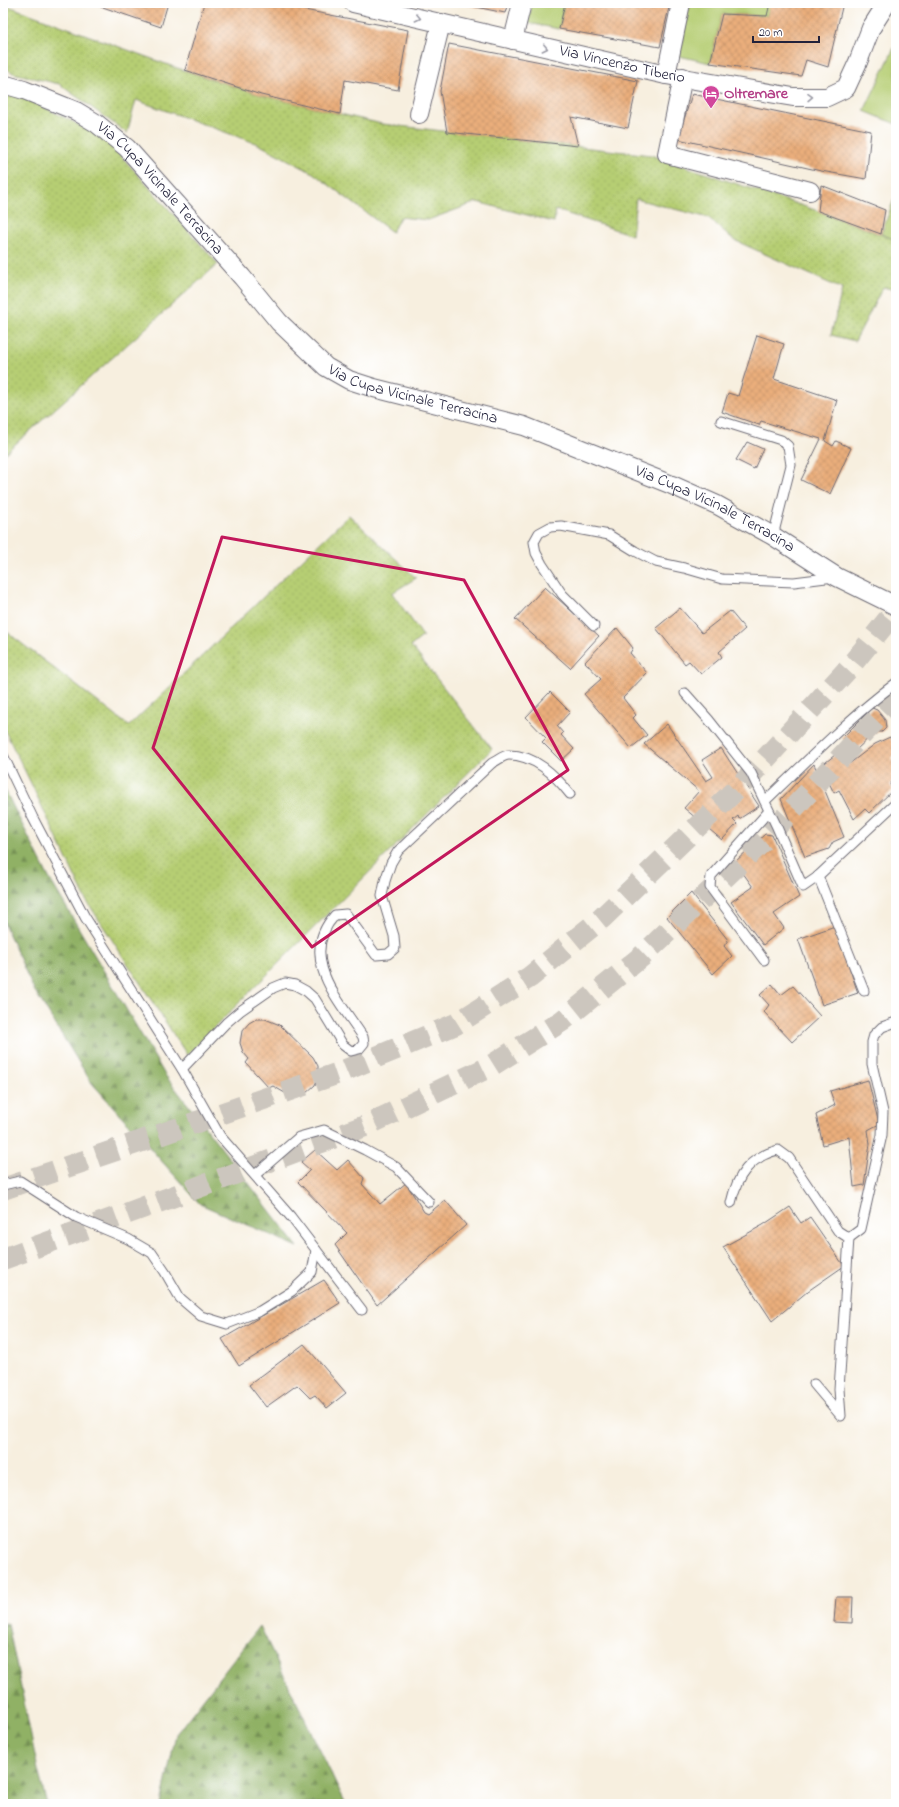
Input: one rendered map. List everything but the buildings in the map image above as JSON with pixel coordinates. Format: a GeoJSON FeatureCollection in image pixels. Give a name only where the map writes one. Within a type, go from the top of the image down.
{"type":"FeatureCollection","features":[{"type":"Feature","properties":{"kind":"street","name":"Via Vincenzo Tiberio"},"geometry":{"type":"LineString","coordinates":[[353,3],[385,6],[441,23],[674,76],[793,97],[827,97],[846,88],[871,28],[887,3]]}},
{"type":"Feature","properties":{"kind":"street"},"geometry":{"type":"LineString","coordinates":[[513,40],[522,3]]}},
{"type":"Feature","properties":{"kind":"street"},"geometry":{"type":"LineString","coordinates":[[681,3],[667,154],[810,191]]}},
{"type":"Feature","properties":{"kind":"street"},"geometry":{"type":"LineString","coordinates":[[419,114],[441,23]]}},
{"type":"Feature","properties":{"kind":"street","name":"Via Cupa Vicinale Terracina"},"geometry":{"type":"LineString","coordinates":[[3,84],[24,90],[76,111],[96,123],[127,148],[242,277],[279,322],[326,367],[349,380],[374,388],[524,426],[679,488],[717,505],[773,536],[837,577],[896,606]]}},
{"type":"Feature","properties":{"kind":"lane"},"geometry":{"type":"LineString","coordinates":[[721,421],[781,440],[788,446],[792,465],[773,536]]}},
{"type":"Feature","properties":{"kind":"lane"},"geometry":{"type":"LineString","coordinates":[[594,626],[562,594],[536,553],[534,542],[539,533],[550,527],[560,526],[609,535],[634,551],[656,562],[722,579],[794,582],[837,577]]}},
{"type":"Feature","properties":{"kind":"lane"},"geometry":{"type":"LineString","coordinates":[[765,801],[816,752],[880,695],[896,683]]}},
{"type":"Feature","properties":{"kind":"lane"},"geometry":{"type":"LineString","coordinates":[[685,693],[710,720],[751,773],[803,887],[818,876],[896,803]]}},
{"type":"Feature","properties":{"kind":"lane"},"geometry":{"type":"LineString","coordinates":[[3,755],[33,818],[85,917],[182,1069],[220,1136],[292,1217],[362,1310]]}},
{"type":"Feature","properties":{"kind":"lane"},"geometry":{"type":"LineString","coordinates":[[182,1069],[226,1023],[273,988],[285,983],[295,985],[306,991],[315,999],[343,1045],[351,1051],[359,1049],[364,1043],[363,1036],[325,980],[321,964],[320,947],[326,925],[335,915],[346,914],[376,955],[388,954],[395,948],[394,936],[382,896],[391,863],[398,851],[492,763],[507,755],[523,757],[542,766],[558,780],[570,794]]}},
{"type":"Feature","properties":{"kind":"lane"},"geometry":{"type":"LineString","coordinates":[[764,960],[710,887],[711,876],[769,811]]}},
{"type":"Feature","properties":{"kind":"lane"},"geometry":{"type":"LineString","coordinates":[[818,876],[864,991]]}},
{"type":"Feature","properties":{"kind":"lane"},"geometry":{"type":"LineString","coordinates":[[814,1384],[841,1416],[839,1390],[849,1238],[861,1229],[882,1135],[883,1112],[872,1064],[872,1042],[874,1035],[882,1027],[896,1022]]}},
{"type":"Feature","properties":{"kind":"lane"},"geometry":{"type":"LineString","coordinates":[[255,1175],[299,1137],[324,1130],[396,1167],[429,1202]]}},
{"type":"Feature","properties":{"kind":"lane"},"geometry":{"type":"LineString","coordinates":[[731,1203],[734,1189],[744,1171],[753,1160],[767,1153],[778,1150],[789,1158],[838,1231],[849,1238]]}},
{"type":"Feature","properties":{"kind":"lane"},"geometry":{"type":"LineString","coordinates":[[3,1185],[20,1181],[76,1217],[128,1239],[152,1253],[180,1298],[201,1316],[227,1324],[260,1311],[292,1291],[312,1272],[316,1250]]}},
{"type":"Feature","properties":{"kind":"highlighted area"},"geometry":{"type":"Polygon","coordinates":[[[222,537],[464,580],[568,770],[312,947],[153,748],[222,537]]]}},
{"type":"Feature","properties":{"kind":"green space"},"geometry":{"type":"Polygon","coordinates":[[[532,3],[565,3],[559,29],[528,23],[532,3]]]}},
{"type":"Feature","properties":{"kind":"green space"},"geometry":{"type":"Polygon","coordinates":[[[690,3],[770,3],[767,16],[722,14],[710,63],[679,56],[690,3]]]}},
{"type":"Feature","properties":{"kind":"green space"},"geometry":{"type":"Polygon","coordinates":[[[3,4],[174,67],[261,95],[382,124],[651,155],[818,211],[896,240],[896,290],[883,287],[855,341],[831,335],[842,289],[734,240],[709,218],[636,199],[632,235],[556,210],[554,222],[477,202],[428,220],[400,217],[392,232],[313,173],[258,144],[136,100],[127,133],[59,84],[13,73],[3,66],[3,4]]]}},
{"type":"Feature","properties":{"kind":"green space"},"geometry":{"type":"Polygon","coordinates":[[[896,44],[896,124],[864,111],[896,44]]]}},
{"type":"Feature","properties":{"kind":"green space"},"geometry":{"type":"Polygon","coordinates":[[[3,91],[22,96],[105,138],[218,264],[3,455],[3,91]]]}},
{"type":"Feature","properties":{"kind":"green space"},"geometry":{"type":"Polygon","coordinates":[[[895,197],[896,198],[896,240],[881,234],[895,197]]]}},
{"type":"Feature","properties":{"kind":"green space"},"geometry":{"type":"Polygon","coordinates":[[[349,515],[416,578],[392,593],[423,636],[411,646],[492,749],[187,1055],[86,900],[3,727],[3,629],[129,726],[349,515]]]}},
{"type":"Feature","properties":{"kind":"green space"},"geometry":{"type":"Polygon","coordinates":[[[3,786],[48,876],[165,1075],[298,1247],[200,1204],[91,1082],[33,988],[3,921],[3,786]]]}},
{"type":"Feature","properties":{"kind":"green space"},"geometry":{"type":"Polygon","coordinates":[[[3,1623],[8,1624],[38,1770],[47,1804],[3,1804],[3,1623]]]}},
{"type":"Feature","properties":{"kind":"green space"},"geometry":{"type":"Polygon","coordinates":[[[260,1626],[346,1804],[161,1804],[176,1734],[260,1626]]]}},
{"type":"Feature","properties":{"kind":"tunnel"},"geometry":{"type":"LineString","coordinates":[[3,1189],[336,1074],[456,1024],[530,977],[602,918],[745,781],[848,669],[896,610]]}},
{"type":"Feature","properties":{"kind":"tunnel"},"geometry":{"type":"LineString","coordinates":[[3,1259],[365,1126],[489,1067],[562,1021],[641,957],[764,840],[896,698]]}},
{"type":"Feature","properties":{"kind":"place","name":"Oltremare"},"geometry":{"type":"Point","coordinates":[711,109]}}]}
